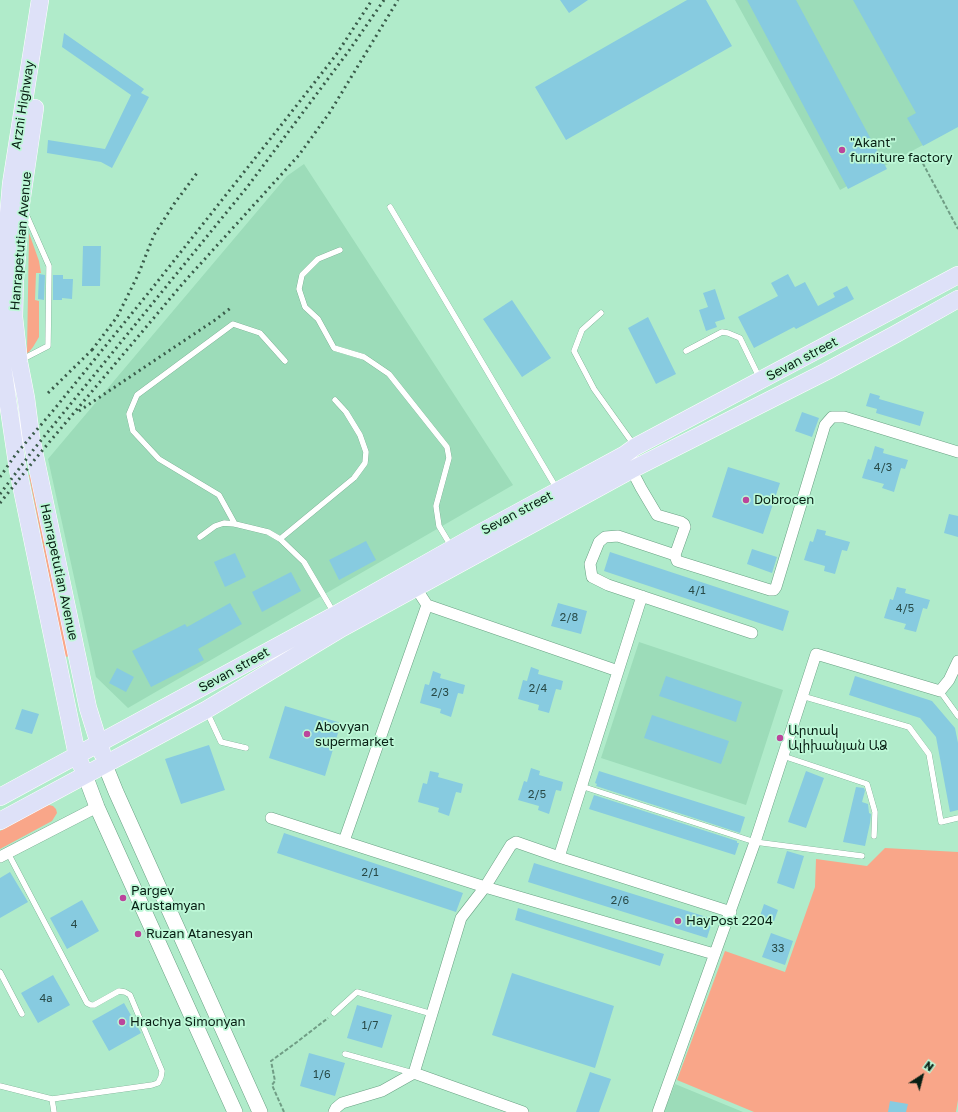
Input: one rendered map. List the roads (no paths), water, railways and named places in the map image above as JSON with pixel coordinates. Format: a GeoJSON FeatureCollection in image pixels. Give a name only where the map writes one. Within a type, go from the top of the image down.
{"type":"FeatureCollection","features":[{"type":"Feature","properties":{"kind":"main road","name":"Arzni Highway"},"geometry":{"type":"LineString","coordinates":[[4,377],[2,362],[3,278],[10,199],[40,0]]}},
{"type":"Feature","properties":{"kind":"main road","name":"Hanrapetutian Avenue"},"geometry":{"type":"LineString","coordinates":[[51,0],[21,204],[15,280],[14,317],[19,362],[26,398],[31,437],[88,708],[105,765],[260,1112]]}},
{"type":"Feature","properties":{"kind":"main road","name":"Sevan street"},"geometry":{"type":"LineString","coordinates":[[0,797],[99,744],[338,622],[416,588],[760,381],[952,278]]}},
{"type":"Feature","properties":{"kind":"main road"},"geometry":{"type":"LineString","coordinates":[[952,278],[958,300]]}},
{"type":"Feature","properties":{"kind":"main road","name":"Sevan street"},"geometry":{"type":"LineString","coordinates":[[0,821],[206,710],[338,622],[453,549],[558,491],[847,360],[958,300]]}},
{"type":"Feature","properties":{"kind":"main road","name":"Hanrapetutian Avenue"},"geometry":{"type":"LineString","coordinates":[[4,377],[18,470],[78,755],[97,807],[235,1112]]}},
{"type":"Feature","properties":{"kind":"street"},"geometry":{"type":"LineString","coordinates":[[630,458],[657,515],[684,524],[685,527],[675,555],[677,561],[774,590],[825,426],[832,416],[844,417],[958,452]]}},
{"type":"Feature","properties":{"kind":"street"},"geometry":{"type":"LineString","coordinates":[[675,555],[618,536],[605,537],[599,542],[590,564],[592,577],[642,596],[752,633]]}},
{"type":"Feature","properties":{"kind":"street"},"geometry":{"type":"LineString","coordinates":[[416,588],[427,605],[618,671]]}},
{"type":"Feature","properties":{"kind":"street"},"geometry":{"type":"LineString","coordinates":[[558,857],[642,596]]}},
{"type":"Feature","properties":{"kind":"street"},"geometry":{"type":"LineString","coordinates":[[344,841],[427,605]]}},
{"type":"Feature","properties":{"kind":"street"},"geometry":{"type":"LineString","coordinates":[[658,1112],[714,954],[756,842],[816,654],[940,692],[949,680],[958,661]]}},
{"type":"Feature","properties":{"kind":"street"},"geometry":{"type":"LineString","coordinates":[[4,855],[97,807]]}},
{"type":"Feature","properties":{"kind":"street"},"geometry":{"type":"LineString","coordinates":[[271,818],[485,886],[714,954]]}},
{"type":"Feature","properties":{"kind":"street"},"geometry":{"type":"LineString","coordinates":[[334,1112],[342,1103],[382,1091],[414,1073],[461,918],[485,886],[511,845],[516,842],[558,857],[731,912]]}},
{"type":"Feature","properties":{"kind":"street"},"geometry":{"type":"LineString","coordinates":[[414,1073],[523,1112]]}},
{"type":"Feature","properties":{"kind":"lane"},"geometry":{"type":"LineString","coordinates":[[19,362],[48,346],[49,274],[49,266],[21,204]]}},
{"type":"Feature","properties":{"kind":"lane"},"geometry":{"type":"LineString","coordinates":[[390,207],[558,491]]}},
{"type":"Feature","properties":{"kind":"lane"},"geometry":{"type":"LineString","coordinates":[[340,250],[318,259],[302,275],[299,289],[305,307],[318,319],[334,348],[364,358],[389,374],[447,447],[450,458],[436,506],[439,526],[453,549]]}},
{"type":"Feature","properties":{"kind":"lane"},"geometry":{"type":"LineString","coordinates":[[602,314],[582,330],[574,351],[630,458]]}},
{"type":"Feature","properties":{"kind":"lane"},"geometry":{"type":"LineString","coordinates":[[235,524],[219,495],[159,459],[133,431],[129,414],[137,395],[233,324],[260,333],[285,361]]}},
{"type":"Feature","properties":{"kind":"lane"},"geometry":{"type":"LineString","coordinates":[[686,351],[722,332],[728,333],[740,338],[760,381]]}},
{"type":"Feature","properties":{"kind":"lane"},"geometry":{"type":"LineString","coordinates":[[280,539],[354,478],[365,463],[366,452],[360,435],[346,412],[334,400]]}},
{"type":"Feature","properties":{"kind":"lane"},"geometry":{"type":"LineString","coordinates":[[200,537],[215,526],[224,523],[235,524],[268,532],[280,539],[304,562],[338,622]]}},
{"type":"Feature","properties":{"kind":"lane"},"geometry":{"type":"LineString","coordinates":[[940,692],[958,716]]}},
{"type":"Feature","properties":{"kind":"lane"},"geometry":{"type":"LineString","coordinates":[[802,696],[909,727],[929,754],[941,822],[958,818]]}},
{"type":"Feature","properties":{"kind":"lane"},"geometry":{"type":"LineString","coordinates":[[206,710],[221,742],[246,748]]}},
{"type":"Feature","properties":{"kind":"lane"},"geometry":{"type":"LineString","coordinates":[[783,756],[868,784],[875,812],[874,836]]}},
{"type":"Feature","properties":{"kind":"lane"},"geometry":{"type":"LineString","coordinates":[[581,786],[756,842],[862,856]]}},
{"type":"Feature","properties":{"kind":"lane"},"geometry":{"type":"LineString","coordinates":[[0,1086],[52,1099],[152,1085],[158,1083],[162,1071],[130,995],[119,991],[94,1005],[87,1003],[4,855]]}},
{"type":"Feature","properties":{"kind":"lane"},"geometry":{"type":"LineString","coordinates":[[0,972],[22,1014]]}},
{"type":"Feature","properties":{"kind":"lane"},"geometry":{"type":"LineString","coordinates":[[334,1013],[356,992],[432,1014]]}},
{"type":"Feature","properties":{"kind":"lane"},"geometry":{"type":"LineString","coordinates":[[346,1054],[414,1073]]}},
{"type":"Feature","properties":{"kind":"lane"},"geometry":{"type":"LineString","coordinates":[[52,1099],[54,1112]]}},
{"type":"Feature","properties":{"kind":"railway"},"geometry":{"type":"LineString","coordinates":[[0,477],[16,454],[150,291],[336,55],[372,0]]}},
{"type":"Feature","properties":{"kind":"railway"},"geometry":{"type":"LineString","coordinates":[[0,494],[34,449],[248,186],[348,52],[384,0]]}},
{"type":"Feature","properties":{"kind":"railway"},"geometry":{"type":"LineString","coordinates":[[0,503],[184,282],[299,155],[330,112],[398,0]]}},
{"type":"Feature","properties":{"kind":"railway"},"geometry":{"type":"LineString","coordinates":[[92,350],[117,317],[138,275],[154,235],[174,204],[197,173]]}},
{"type":"Feature","properties":{"kind":"railway"},"geometry":{"type":"LineString","coordinates":[[79,411],[232,307]]}},
{"type":"Feature","properties":{"kind":"railway"},"geometry":{"type":"LineString","coordinates":[[48,393],[95,347]]}},
{"type":"Feature","properties":{"kind":"place","name":"\"Akant\" furniture factory"},"geometry":{"type":"Point","coordinates":[842,150]}},
{"type":"Feature","properties":{"kind":"place","name":"Dobrocen"},"geometry":{"type":"Point","coordinates":[746,500]}},
{"type":"Feature","properties":{"kind":"place","name":"Abovyan supermarket"},"geometry":{"type":"Point","coordinates":[307,734]}},
{"type":"Feature","properties":{"kind":"place","name":"Արտակ Ալիխանյան ԱՁ"},"geometry":{"type":"Point","coordinates":[780,738]}},
{"type":"Feature","properties":{"kind":"place","name":"Pargev Arustamyan"},"geometry":{"type":"Point","coordinates":[123,898]}},
{"type":"Feature","properties":{"kind":"place","name":"HayPost 2204"},"geometry":{"type":"Point","coordinates":[678,921]}},
{"type":"Feature","properties":{"kind":"place","name":"Ruzan Atanesyan"},"geometry":{"type":"Point","coordinates":[138,934]}},
{"type":"Feature","properties":{"kind":"place","name":"Hrachya Simonyan"},"geometry":{"type":"Point","coordinates":[122,1022]}}]}
